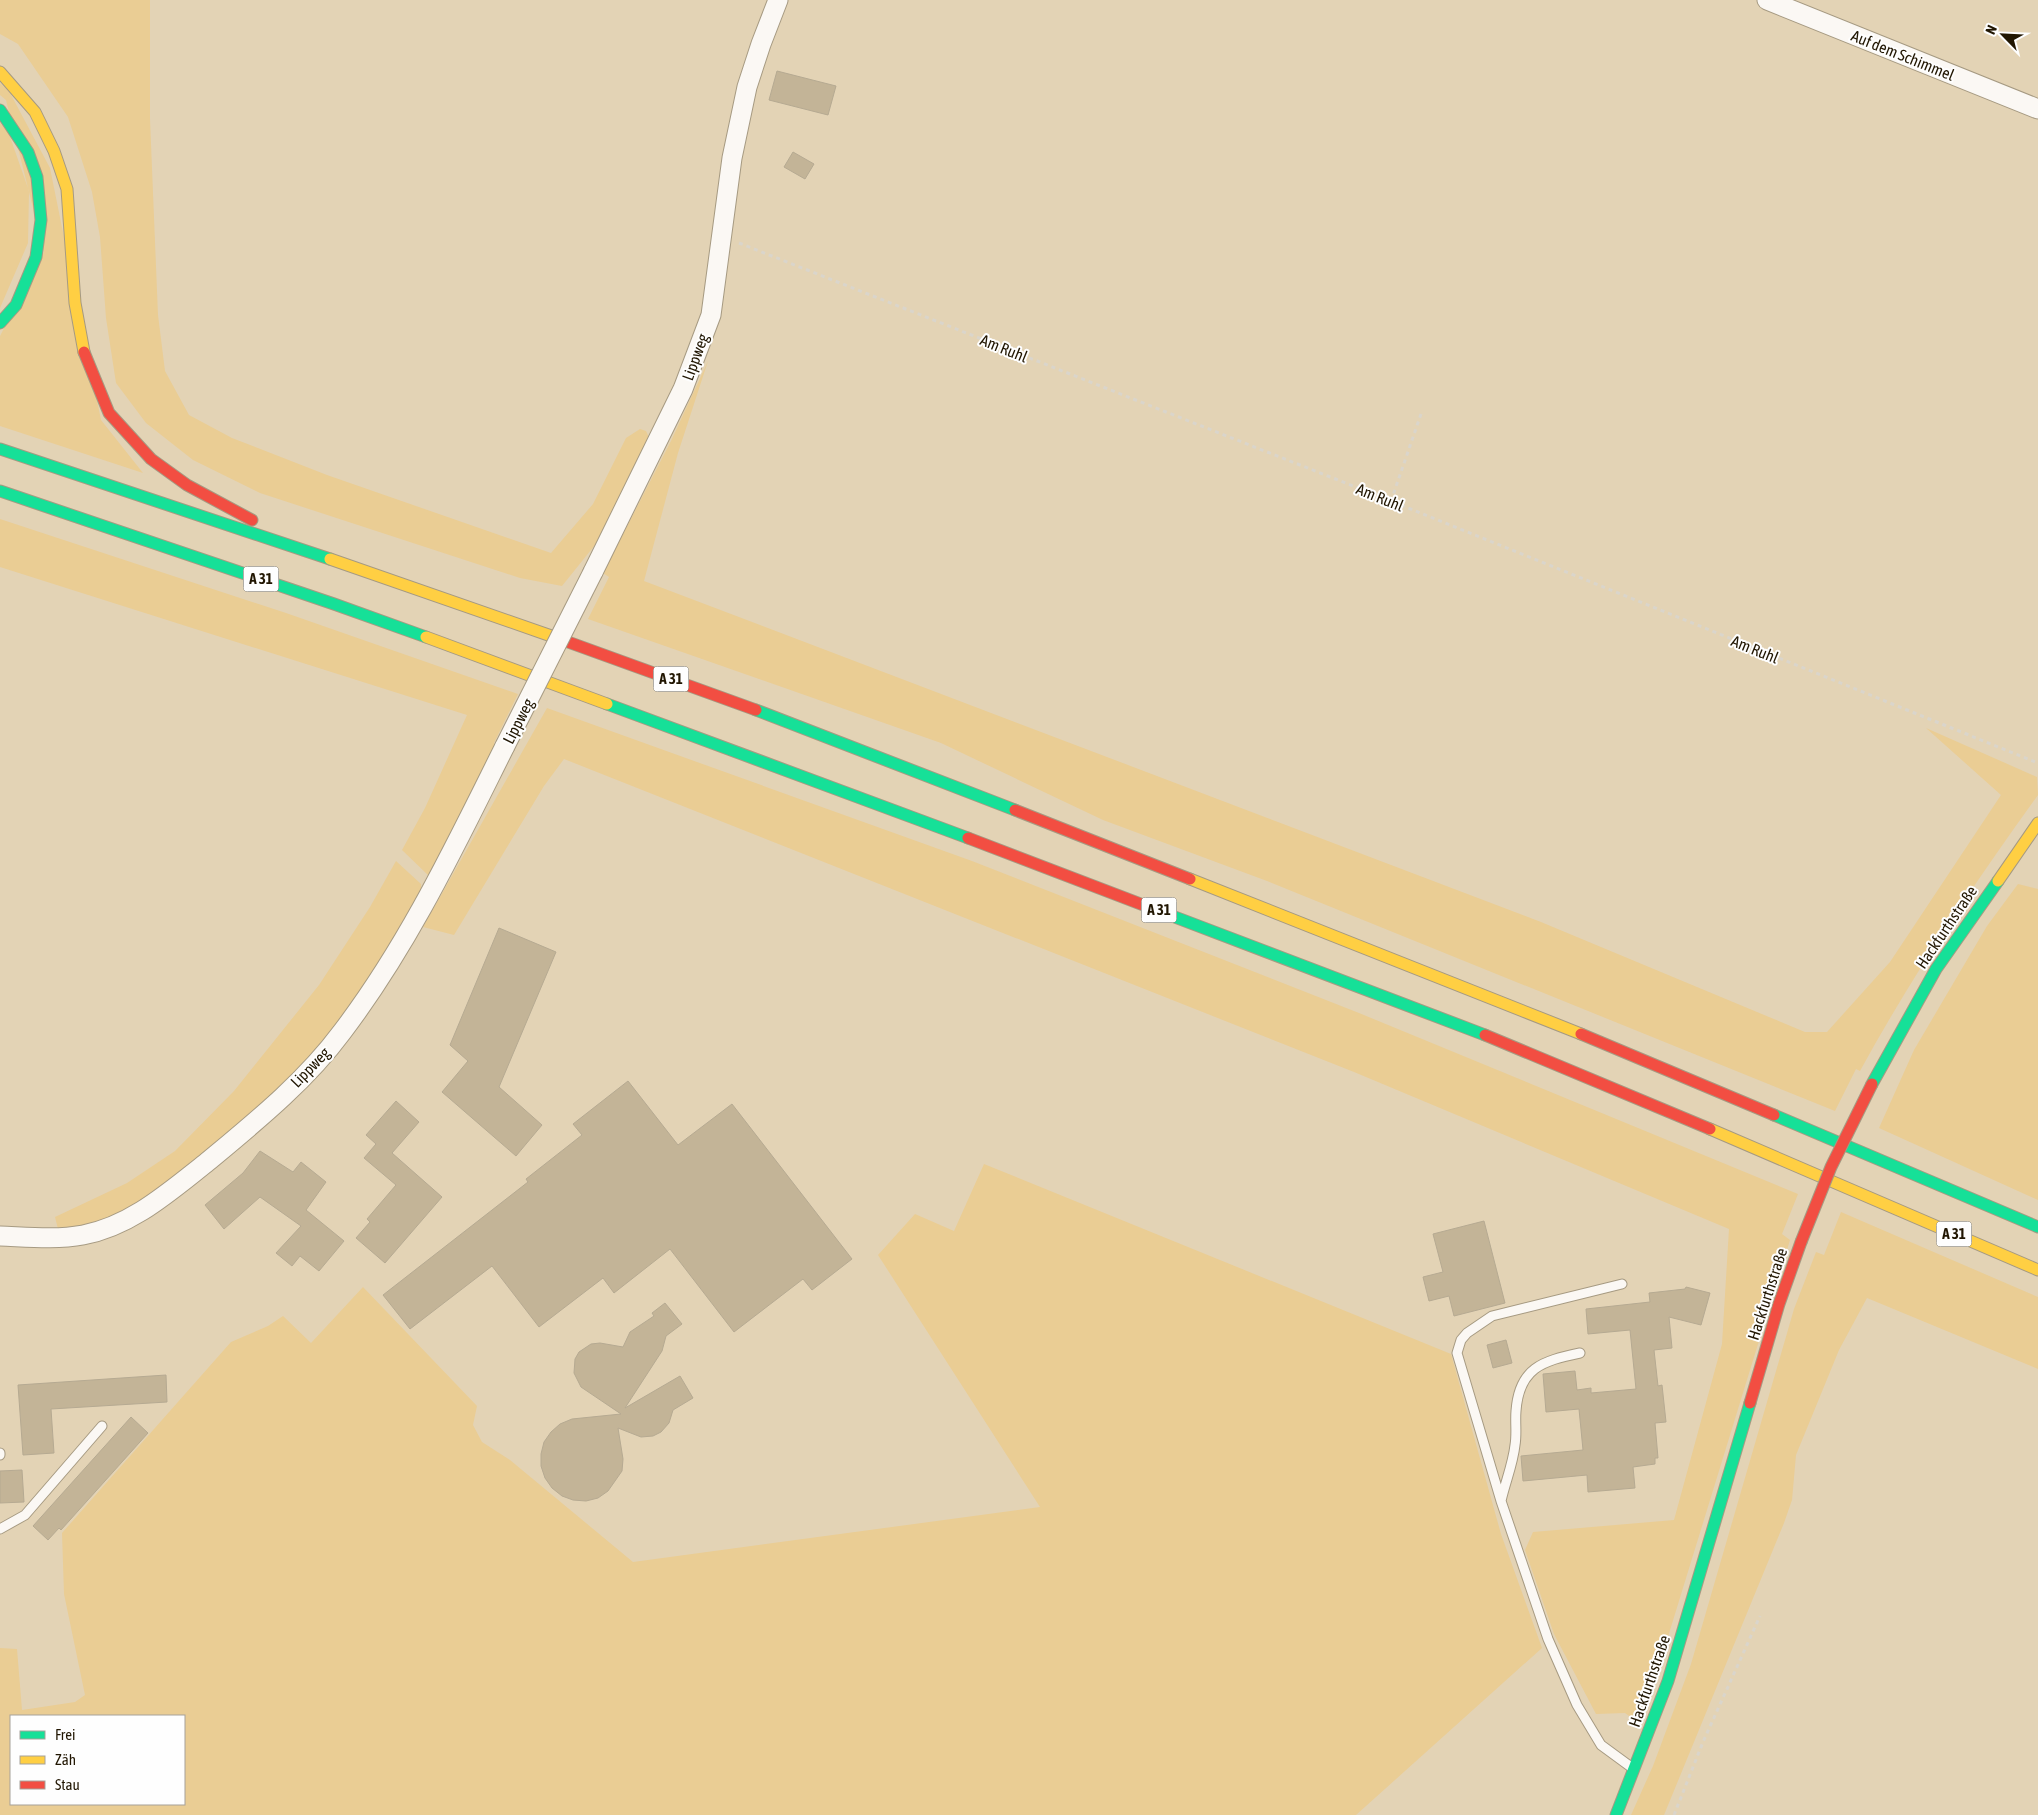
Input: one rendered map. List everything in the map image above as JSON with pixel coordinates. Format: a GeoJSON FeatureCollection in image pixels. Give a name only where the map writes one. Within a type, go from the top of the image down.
{"type":"FeatureCollection","features":[{"type":"Feature","properties":{"kind":"main road"},"geometry":{"type":"LineString","coordinates":[[0,72],[35,112],[54,150],[67,190],[75,302],[85,359],[109,413],[151,459],[187,485],[244,514],[271,538]]}},
{"type":"Feature","properties":{"kind":"main road"},"geometry":{"type":"LineString","coordinates":[[0,110],[28,152],[37,177],[41,220],[36,257],[16,305],[0,323]]}},
{"type":"Feature","properties":{"kind":"main road","name":"A 31"},"geometry":{"type":"LineString","coordinates":[[0,449],[271,538],[543,633],[800,726],[1538,1016],[2038,1227]]}},
{"type":"Feature","properties":{"kind":"main road","name":"A 31"},"geometry":{"type":"LineString","coordinates":[[0,491],[334,604],[795,772],[1502,1041],[2038,1270]]}},
{"type":"Feature","properties":{"kind":"main road","name":"Hackfurthstraße"},"geometry":{"type":"LineString","coordinates":[[1616,1815],[1635,1770],[1680,1644],[1779,1304],[1831,1167],[1872,1084],[1936,969],[2038,823]]}},
{"type":"Feature","properties":{"kind":"street","name":"Lippweg"},"geometry":{"type":"LineString","coordinates":[[0,1236],[64,1237],[83,1235],[109,1228],[168,1193],[274,1104],[342,1033],[385,970],[428,899],[683,389],[711,315],[720,235],[732,158],[747,87],[778,0]]}},
{"type":"Feature","properties":{"kind":"street","name":"Auf dem Schimmel"},"geometry":{"type":"LineString","coordinates":[[1768,0],[2038,109]]}},
{"type":"Feature","properties":{"kind":"lane"},"geometry":{"type":"LineString","coordinates":[[1622,1284],[1492,1316],[1477,1324],[1461,1340],[1457,1353],[1501,1501],[1548,1639],[1577,1705],[1601,1745],[1635,1770]]}},
{"type":"Feature","properties":{"kind":"lane"},"geometry":{"type":"LineString","coordinates":[[1501,1501],[1515,1446],[1516,1410],[1520,1385],[1530,1371],[1561,1357],[1580,1353]]}},
{"type":"Feature","properties":{"kind":"lane"},"geometry":{"type":"LineString","coordinates":[[0,1528],[25,1515],[102,1426]]}},
{"type":"Feature","properties":{"kind":"path","name":"Am Ruhl"},"geometry":{"type":"LineString","coordinates":[[720,235],[1391,501],[2038,763]]}},
{"type":"Feature","properties":{"kind":"path"},"geometry":{"type":"LineString","coordinates":[[1391,501],[1421,414]]}},
{"type":"Feature","properties":{"kind":"path"},"geometry":{"type":"LineString","coordinates":[[1674,1815],[1703,1742],[1760,1616]]}},
{"type":"Feature","properties":{"kind":"shaded area"},"geometry":{"type":"Polygon","coordinates":[[[0,0],[150,0],[150,119],[158,315],[165,371],[189,415],[232,438],[327,475],[551,553],[593,504],[626,438],[640,429],[646,431],[651,442],[599,540],[562,586],[520,578],[260,493],[193,460],[146,423],[116,383],[106,318],[100,237],[92,192],[68,117],[18,44],[0,34],[0,0]]]}},
{"type":"Feature","properties":{"kind":"shaded area"},"geometry":{"type":"Polygon","coordinates":[[[0,83],[9,91],[50,168],[101,420],[143,473],[0,426],[0,336],[44,252],[6,100],[0,95],[0,83]]]}},
{"type":"Feature","properties":{"kind":"shaded area"},"geometry":{"type":"Polygon","coordinates":[[[0,123],[9,134],[29,191],[28,243],[0,308],[0,123]]]}},
{"type":"Feature","properties":{"kind":"shaded area"},"geometry":{"type":"Polygon","coordinates":[[[708,361],[678,453],[644,581],[1541,922],[1805,1032],[1827,1032],[1890,962],[2001,795],[1926,728],[2037,777],[2038,795],[1945,930],[1901,999],[1860,1071],[1856,1069],[1835,1111],[1267,881],[1103,820],[941,743],[588,619],[609,577],[603,573],[671,441],[708,361]]]}},
{"type":"Feature","properties":{"kind":"shaded area"},"geometry":{"type":"Polygon","coordinates":[[[0,519],[286,613],[518,694],[494,743],[497,745],[430,877],[402,850],[425,808],[467,715],[0,567],[0,519]]]}},
{"type":"Feature","properties":{"kind":"shaded area"},"geometry":{"type":"Polygon","coordinates":[[[547,708],[972,861],[1359,1013],[1798,1194],[1782,1234],[1790,1240],[1667,1640],[1635,1720],[1625,1713],[1596,1714],[1554,1634],[1525,1550],[1533,1532],[1674,1520],[1722,1344],[1729,1229],[1354,1072],[564,759],[544,786],[454,935],[423,927],[547,708]]]}},
{"type":"Feature","properties":{"kind":"shaded area"},"geometry":{"type":"Polygon","coordinates":[[[396,861],[421,884],[421,893],[364,986],[339,1022],[313,1053],[248,1115],[165,1185],[135,1205],[98,1222],[58,1229],[55,1217],[127,1183],[175,1151],[234,1091],[319,985],[370,907],[396,861]]]}},
{"type":"Feature","properties":{"kind":"shaded area"},"geometry":{"type":"Polygon","coordinates":[[[2018,884],[2038,889],[2038,1200],[1879,1128],[1914,1050],[1987,926],[2018,884]]]}},
{"type":"Feature","properties":{"kind":"shaded area"},"geometry":{"type":"Polygon","coordinates":[[[984,1164],[1451,1354],[1501,1534],[1542,1648],[1356,1815],[0,1815],[0,1648],[17,1649],[22,1710],[75,1702],[85,1695],[64,1594],[62,1533],[231,1342],[268,1326],[283,1316],[311,1343],[363,1287],[477,1406],[473,1425],[482,1442],[510,1460],[633,1562],[1040,1507],[878,1255],[915,1214],[954,1231],[984,1164]]]}},
{"type":"Feature","properties":{"kind":"shaded area"},"geometry":{"type":"Polygon","coordinates":[[[1841,1212],[2038,1297],[2038,1369],[1867,1298],[1839,1350],[1796,1455],[1792,1500],[1784,1523],[1664,1815],[1631,1815],[1653,1766],[1691,1664],[1794,1309],[1816,1252],[1824,1255],[1841,1212]]]}},
{"type":"Feature","properties":{"kind":"building"},"geometry":{"type":"Polygon","coordinates":[[[777,71],[836,86],[828,115],[769,100],[777,71]]]}},
{"type":"Feature","properties":{"kind":"building"},"geometry":{"type":"Polygon","coordinates":[[[793,152],[814,164],[805,179],[784,167],[793,152]]]}},
{"type":"Feature","properties":{"kind":"building"},"geometry":{"type":"Polygon","coordinates":[[[499,928],[556,952],[499,1087],[542,1125],[516,1156],[442,1092],[468,1061],[450,1045],[499,928]]]}},
{"type":"Feature","properties":{"kind":"building"},"geometry":{"type":"Polygon","coordinates":[[[628,1081],[678,1145],[732,1104],[852,1259],[812,1290],[803,1279],[734,1332],[670,1249],[614,1293],[603,1278],[539,1327],[492,1266],[410,1329],[383,1295],[528,1182],[526,1179],[582,1135],[573,1124],[628,1081]]]}},
{"type":"Feature","properties":{"kind":"building"},"geometry":{"type":"Polygon","coordinates":[[[396,1101],[419,1122],[392,1153],[442,1197],[385,1263],[356,1238],[370,1222],[367,1219],[396,1185],[364,1158],[376,1144],[366,1135],[396,1101]]]}},
{"type":"Feature","properties":{"kind":"building"},"geometry":{"type":"Polygon","coordinates":[[[260,1151],[293,1172],[301,1162],[326,1182],[306,1210],[344,1241],[319,1271],[300,1256],[292,1266],[276,1253],[301,1226],[260,1197],[224,1229],[205,1205],[243,1173],[260,1151]]]}},
{"type":"Feature","properties":{"kind":"building"},"geometry":{"type":"Polygon","coordinates":[[[1484,1221],[1505,1303],[1454,1316],[1449,1296],[1429,1301],[1423,1277],[1443,1272],[1433,1234],[1484,1221]]]}},
{"type":"Feature","properties":{"kind":"building"},"geometry":{"type":"Polygon","coordinates":[[[1686,1287],[1710,1293],[1701,1325],[1669,1317],[1672,1348],[1654,1350],[1658,1386],[1662,1385],[1666,1422],[1655,1423],[1658,1458],[1655,1458],[1655,1464],[1633,1467],[1635,1488],[1588,1492],[1587,1475],[1523,1481],[1521,1456],[1583,1450],[1579,1409],[1546,1412],[1543,1374],[1575,1371],[1577,1390],[1591,1388],[1591,1393],[1636,1389],[1630,1330],[1588,1334],[1586,1309],[1650,1302],[1649,1293],[1685,1289],[1686,1287]]]}},
{"type":"Feature","properties":{"kind":"building"},"geometry":{"type":"Polygon","coordinates":[[[665,1303],[682,1324],[666,1336],[662,1351],[625,1408],[680,1376],[693,1398],[673,1410],[669,1423],[661,1432],[653,1436],[641,1437],[618,1428],[623,1459],[622,1471],[608,1491],[598,1498],[586,1501],[573,1500],[562,1496],[552,1488],[545,1478],[541,1466],[544,1442],[551,1432],[560,1424],[572,1419],[621,1414],[581,1387],[574,1373],[575,1359],[579,1352],[591,1344],[600,1343],[623,1347],[630,1332],[654,1316],[652,1313],[665,1303]]]}},
{"type":"Feature","properties":{"kind":"building"},"geometry":{"type":"Polygon","coordinates":[[[1506,1340],[1512,1363],[1493,1368],[1487,1345],[1506,1340]]]}},
{"type":"Feature","properties":{"kind":"building"},"geometry":{"type":"Polygon","coordinates":[[[166,1375],[167,1402],[51,1409],[54,1453],[23,1455],[18,1385],[166,1375]]]}},
{"type":"Feature","properties":{"kind":"building"},"geometry":{"type":"Polygon","coordinates":[[[131,1417],[148,1433],[61,1530],[59,1528],[48,1540],[33,1526],[131,1417]]]}},
{"type":"Feature","properties":{"kind":"building"},"geometry":{"type":"Polygon","coordinates":[[[22,1470],[24,1502],[0,1503],[0,1471],[22,1470]]]}},
{"type":"Feature","properties":{"kind":"traffic: fast"},"geometry":{"type":"LineString","coordinates":[[0,110],[28,152],[37,177],[41,220],[36,257],[16,305],[0,323]]}},
{"type":"Feature","properties":{"kind":"traffic: fast"},"geometry":{"type":"LineString","coordinates":[[0,449],[330,559]]}},
{"type":"Feature","properties":{"kind":"traffic: fast"},"geometry":{"type":"LineString","coordinates":[[0,491],[426,637]]}},
{"type":"Feature","properties":{"kind":"traffic: fast"},"geometry":{"type":"LineString","coordinates":[[607,704],[968,838]]}},
{"type":"Feature","properties":{"kind":"traffic: fast"},"geometry":{"type":"LineString","coordinates":[[756,710],[1015,810]]}},
{"type":"Feature","properties":{"kind":"traffic: fast"},"geometry":{"type":"LineString","coordinates":[[1872,1084],[1936,969],[1998,881]]}},
{"type":"Feature","properties":{"kind":"traffic: fast"},"geometry":{"type":"LineString","coordinates":[[1159,911],[1485,1035]]}},
{"type":"Feature","properties":{"kind":"traffic: fast"},"geometry":{"type":"LineString","coordinates":[[1774,1115],[2038,1227]]}},
{"type":"Feature","properties":{"kind":"traffic: fast"},"geometry":{"type":"LineString","coordinates":[[1616,1815],[1668,1681],[1750,1403]]}},
{"type":"Feature","properties":{"kind":"traffic: slow"},"geometry":{"type":"LineString","coordinates":[[0,72],[35,112],[54,151],[67,189],[75,303],[84,352]]}},
{"type":"Feature","properties":{"kind":"traffic: slow"},"geometry":{"type":"LineString","coordinates":[[330,559],[557,638]]}},
{"type":"Feature","properties":{"kind":"traffic: slow"},"geometry":{"type":"LineString","coordinates":[[426,637],[607,704]]}},
{"type":"Feature","properties":{"kind":"traffic: slow"},"geometry":{"type":"LineString","coordinates":[[1998,881],[2038,823]]}},
{"type":"Feature","properties":{"kind":"traffic: slow"},"geometry":{"type":"LineString","coordinates":[[1190,879],[1581,1034]]}},
{"type":"Feature","properties":{"kind":"traffic: slow"},"geometry":{"type":"LineString","coordinates":[[1710,1129],[2038,1270]]}},
{"type":"Feature","properties":{"kind":"traffic: jam"},"geometry":{"type":"LineString","coordinates":[[84,352],[109,413],[151,459],[187,485],[252,520]]}},
{"type":"Feature","properties":{"kind":"traffic: jam"},"geometry":{"type":"LineString","coordinates":[[557,638],[756,710]]}},
{"type":"Feature","properties":{"kind":"traffic: jam"},"geometry":{"type":"LineString","coordinates":[[1015,810],[1190,879]]}},
{"type":"Feature","properties":{"kind":"traffic: jam"},"geometry":{"type":"LineString","coordinates":[[968,838],[1159,911]]}},
{"type":"Feature","properties":{"kind":"traffic: jam"},"geometry":{"type":"LineString","coordinates":[[1581,1034],[1774,1115]]}},
{"type":"Feature","properties":{"kind":"traffic: jam"},"geometry":{"type":"LineString","coordinates":[[1485,1035],[1710,1129]]}},
{"type":"Feature","properties":{"kind":"traffic: jam"},"geometry":{"type":"LineString","coordinates":[[1801,1242],[1831,1167],[1872,1084]]}},
{"type":"Feature","properties":{"kind":"traffic: jam"},"geometry":{"type":"LineString","coordinates":[[1750,1403],[1779,1304],[1801,1242]]}}]}
